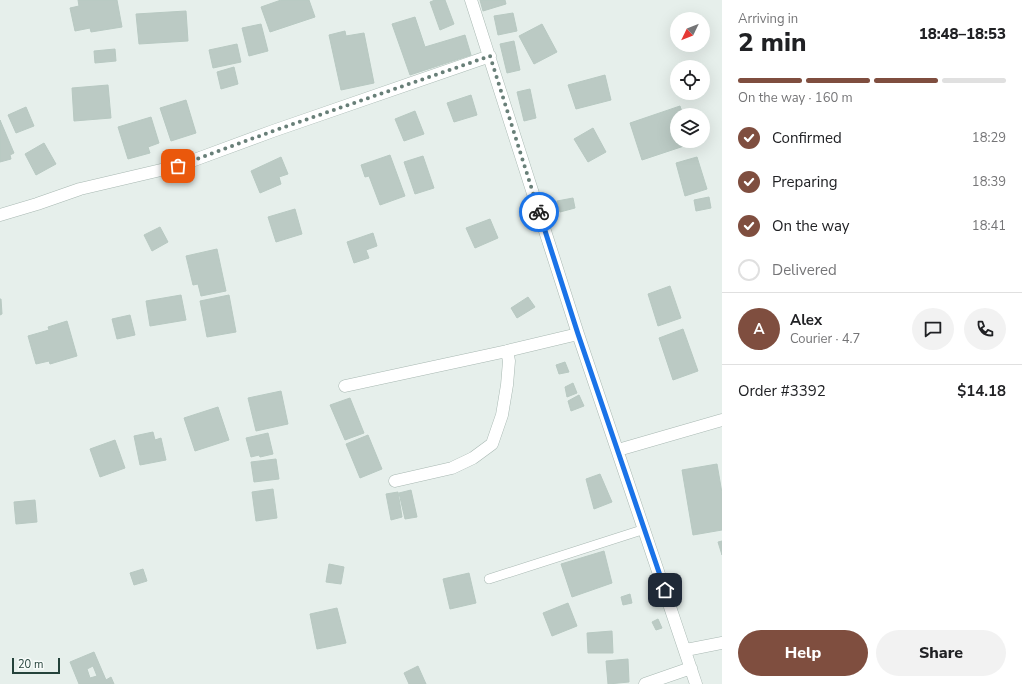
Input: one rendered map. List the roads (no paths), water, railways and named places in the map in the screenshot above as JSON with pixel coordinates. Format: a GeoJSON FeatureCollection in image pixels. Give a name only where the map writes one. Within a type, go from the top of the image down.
{"type":"FeatureCollection","features":[{"type":"Feature","properties":{"kind":"street"},"geometry":{"type":"LineString","coordinates":[[471,0],[578,334],[686,650],[696,684]]}},
{"type":"Feature","properties":{"kind":"street"},"geometry":{"type":"LineString","coordinates":[[0,215],[80,189],[178,166],[273,131],[490,56]]}},
{"type":"Feature","properties":{"kind":"street"},"geometry":{"type":"LineString","coordinates":[[345,386],[507,352],[578,334]]}},
{"type":"Feature","properties":{"kind":"street"},"geometry":{"type":"LineString","coordinates":[[395,481],[452,468],[473,458],[492,444],[502,414],[507,385],[509,361],[507,352]]}},
{"type":"Feature","properties":{"kind":"street"},"geometry":{"type":"LineString","coordinates":[[618,450],[722,420]]}},
{"type":"Feature","properties":{"kind":"street"},"geometry":{"type":"LineString","coordinates":[[686,650],[722,643]]}},
{"type":"Feature","properties":{"kind":"street"},"geometry":{"type":"LineString","coordinates":[[645,684],[692,668]]}},
{"type":"Feature","properties":{"kind":"lane"},"geometry":{"type":"LineString","coordinates":[[489,579],[645,529]]}}]}
